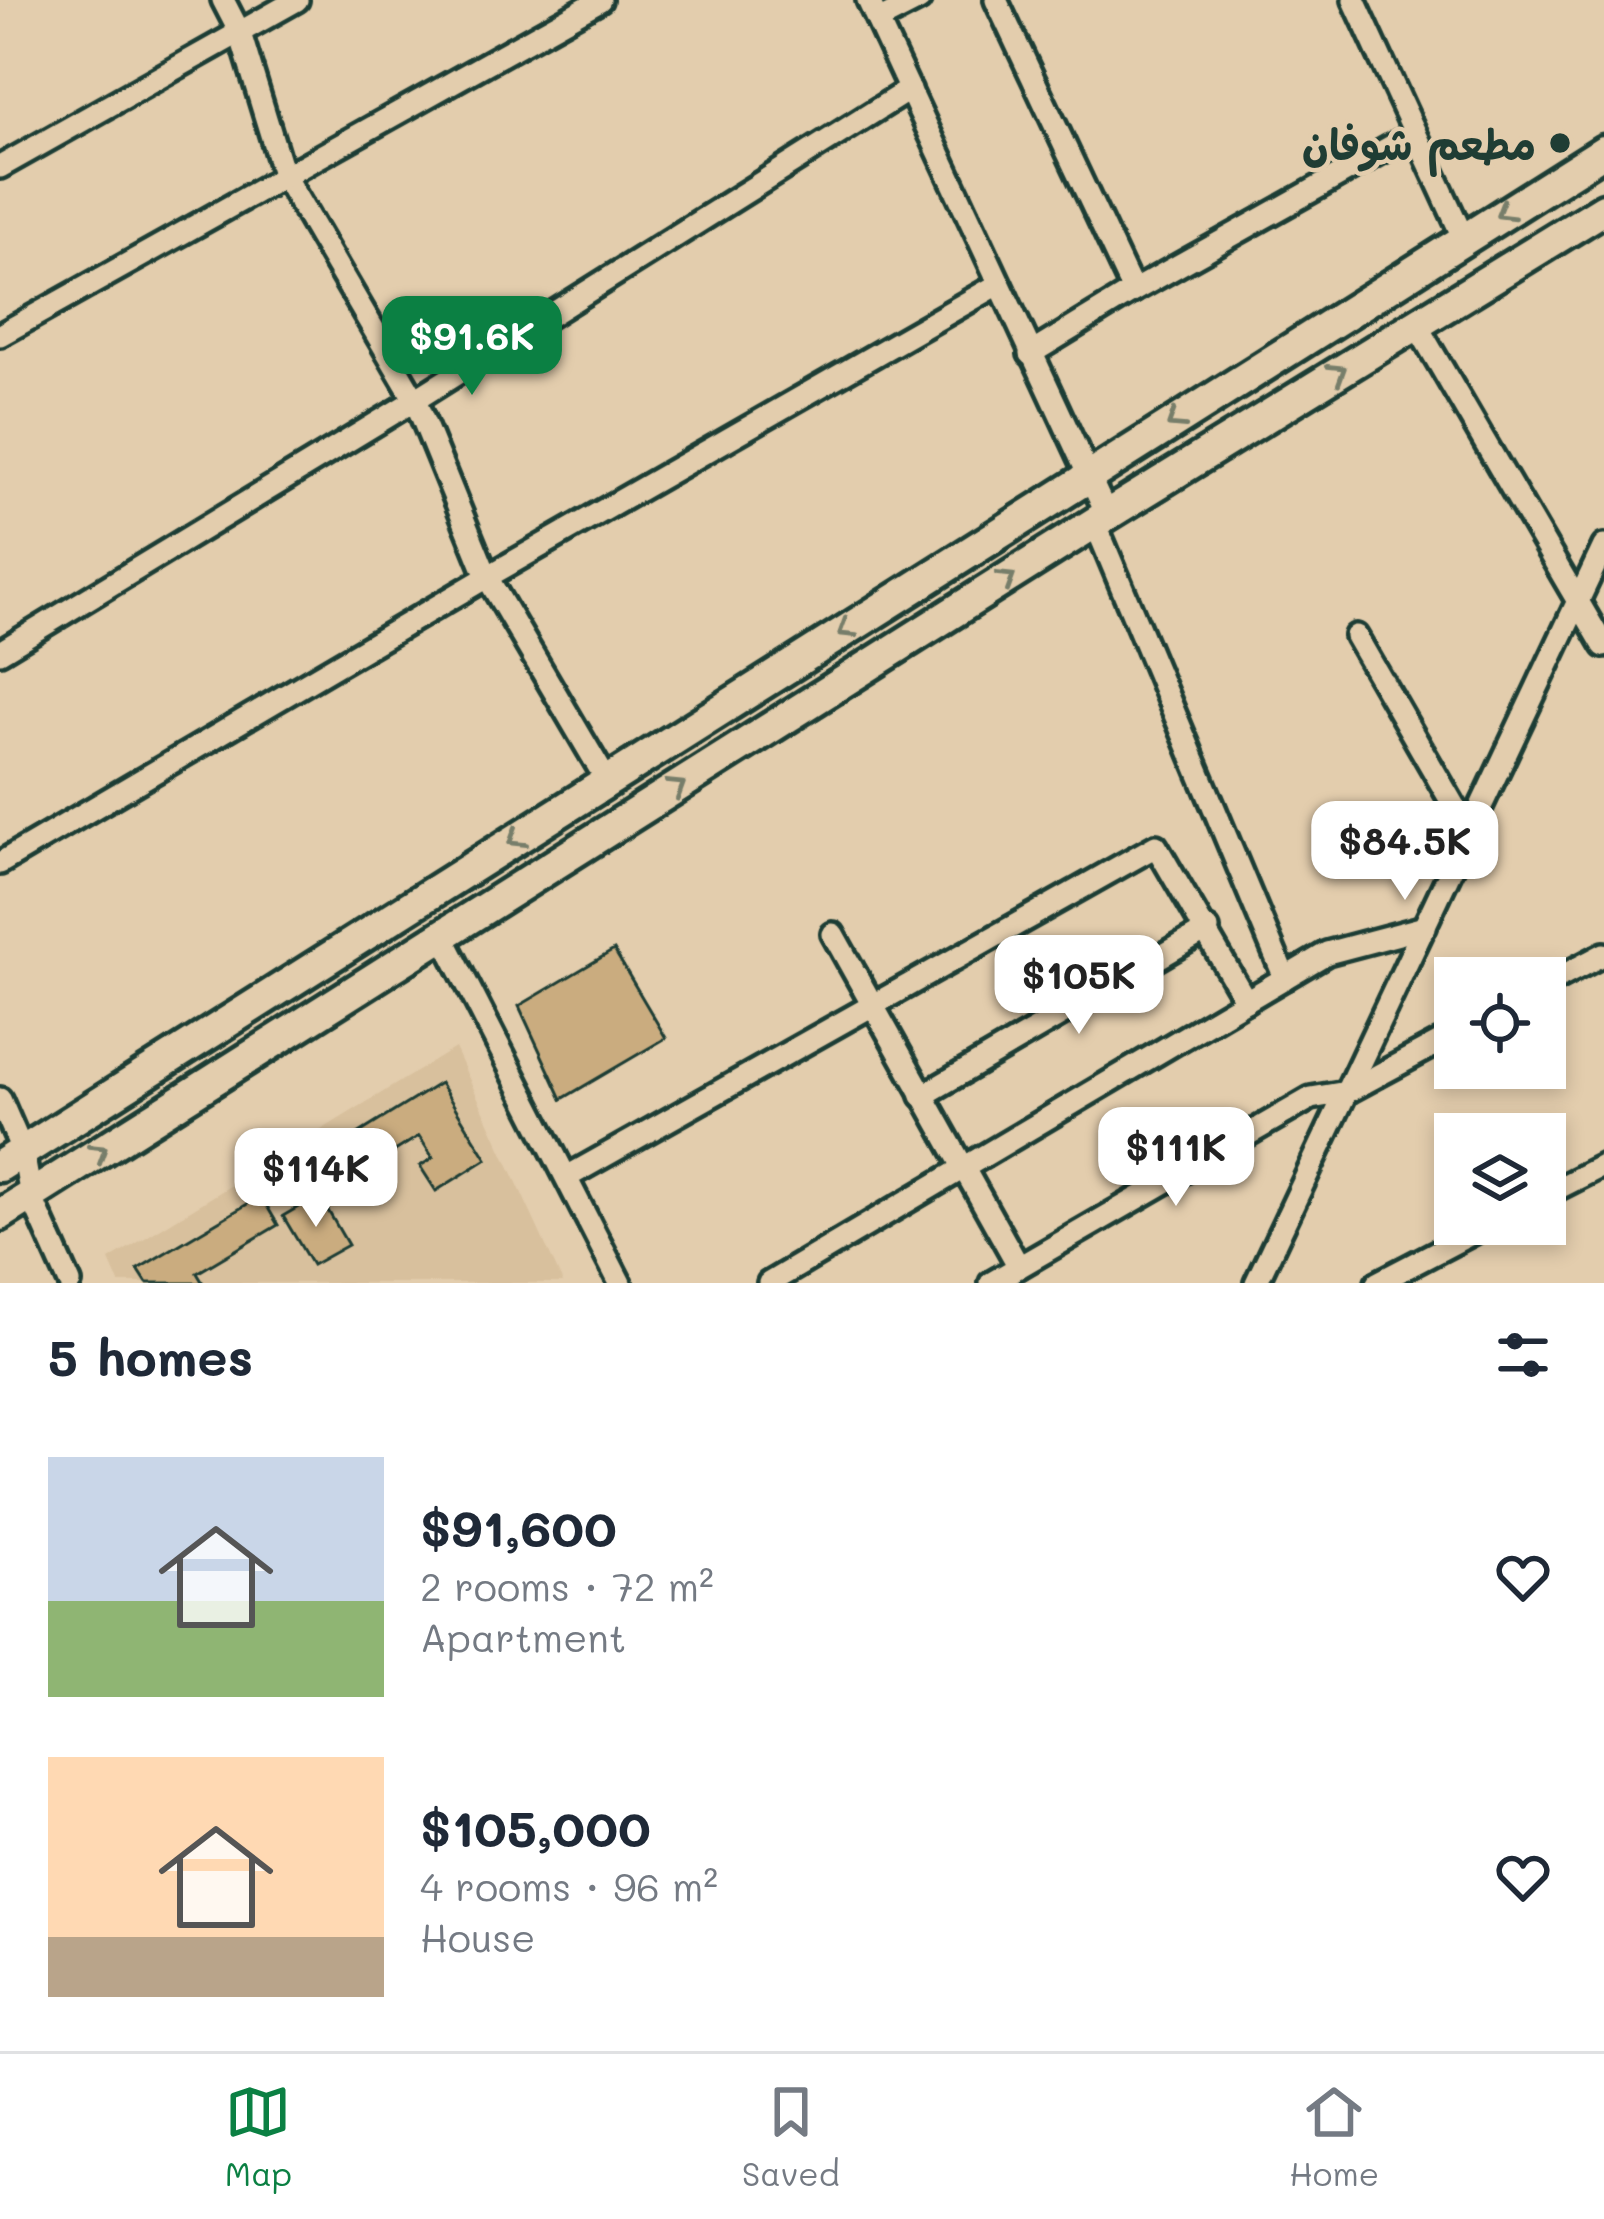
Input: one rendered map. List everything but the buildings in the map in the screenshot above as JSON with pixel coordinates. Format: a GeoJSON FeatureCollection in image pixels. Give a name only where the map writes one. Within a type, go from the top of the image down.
{"type":"FeatureCollection","features":[{"type":"Feature","properties":{"kind":"main road"},"geometry":{"type":"LineString","coordinates":[[12,1159],[1604,151]]}},
{"type":"Feature","properties":{"kind":"main road"},"geometry":{"type":"LineString","coordinates":[[0,1215],[1101,519],[1601,214]]}},
{"type":"Feature","properties":{"kind":"street"},"geometry":{"type":"LineString","coordinates":[[223,0],[241,33],[283,174],[416,400],[487,577],[607,782]]}},
{"type":"Feature","properties":{"kind":"street"},"geometry":{"type":"LineString","coordinates":[[0,167],[297,0]]}},
{"type":"Feature","properties":{"kind":"street"},"geometry":{"type":"LineString","coordinates":[[0,335],[600,0]]}},
{"type":"Feature","properties":{"kind":"street"},"geometry":{"type":"LineString","coordinates":[[919,0],[873,10],[1087,477],[1285,978]]}},
{"type":"Feature","properties":{"kind":"street"},"geometry":{"type":"LineString","coordinates":[[996,0],[1132,291]]}},
{"type":"Feature","properties":{"kind":"street"},"geometry":{"type":"LineString","coordinates":[[1354,0],[1463,237]]}},
{"type":"Feature","properties":{"kind":"street"},"geometry":{"type":"LineString","coordinates":[[0,652],[416,400],[910,89]]}},
{"type":"Feature","properties":{"kind":"street"},"geometry":{"type":"LineString","coordinates":[[1030,354],[1132,291],[1415,133]]}},
{"type":"Feature","properties":{"kind":"street"},"geometry":{"type":"LineString","coordinates":[[0,863],[999,284]]}},
{"type":"Feature","properties":{"kind":"street"},"geometry":{"type":"LineString","coordinates":[[1416,324],[1604,646]]}},
{"type":"Feature","properties":{"kind":"street"},"geometry":{"type":"LineString","coordinates":[[1256,1283],[1604,546]]}},
{"type":"Feature","properties":{"kind":"street"},"geometry":{"type":"LineString","coordinates":[[1355,636],[1469,832]]}},
{"type":"Feature","properties":{"kind":"street"},"geometry":{"type":"LineString","coordinates":[[567,1177],[1156,846],[1246,1001]]}},
{"type":"Feature","properties":{"kind":"street"},"geometry":{"type":"LineString","coordinates":[[769,1283],[1327,953],[1425,927]]}},
{"type":"Feature","properties":{"kind":"street"},"geometry":{"type":"LineString","coordinates":[[922,1096],[1208,929]]}},
{"type":"Feature","properties":{"kind":"street"},"geometry":{"type":"LineString","coordinates":[[833,934],[1019,1267]]}},
{"type":"Feature","properties":{"kind":"street"},"geometry":{"type":"LineString","coordinates":[[442,935],[620,1283]]}},
{"type":"Feature","properties":{"kind":"street"},"geometry":{"type":"LineString","coordinates":[[1566,974],[1604,954]]}},
{"type":"Feature","properties":{"kind":"street"},"geometry":{"type":"LineString","coordinates":[[991,1283],[1311,1098],[1346,1092],[1434,1045]]}},
{"type":"Feature","properties":{"kind":"street"},"geometry":{"type":"LineString","coordinates":[[0,1099],[12,1159],[70,1283]]}},
{"type":"Feature","properties":{"kind":"street"},"geometry":{"type":"LineString","coordinates":[[1566,1184],[1604,1165]]}},
{"type":"Feature","properties":{"kind":"street"},"geometry":{"type":"LineString","coordinates":[[1377,1283],[1450,1245]]}},
{"type":"Feature","properties":{"kind":"shaded area"},"geometry":{"type":"Polygon","coordinates":[[[455,1048],[563,1283],[119,1283],[109,1260],[455,1048]]]}},
{"type":"Feature","properties":{"kind":"place","name":"مطعم شوفان"},"geometry":{"type":"Point","coordinates":[1560,143]}}]}
